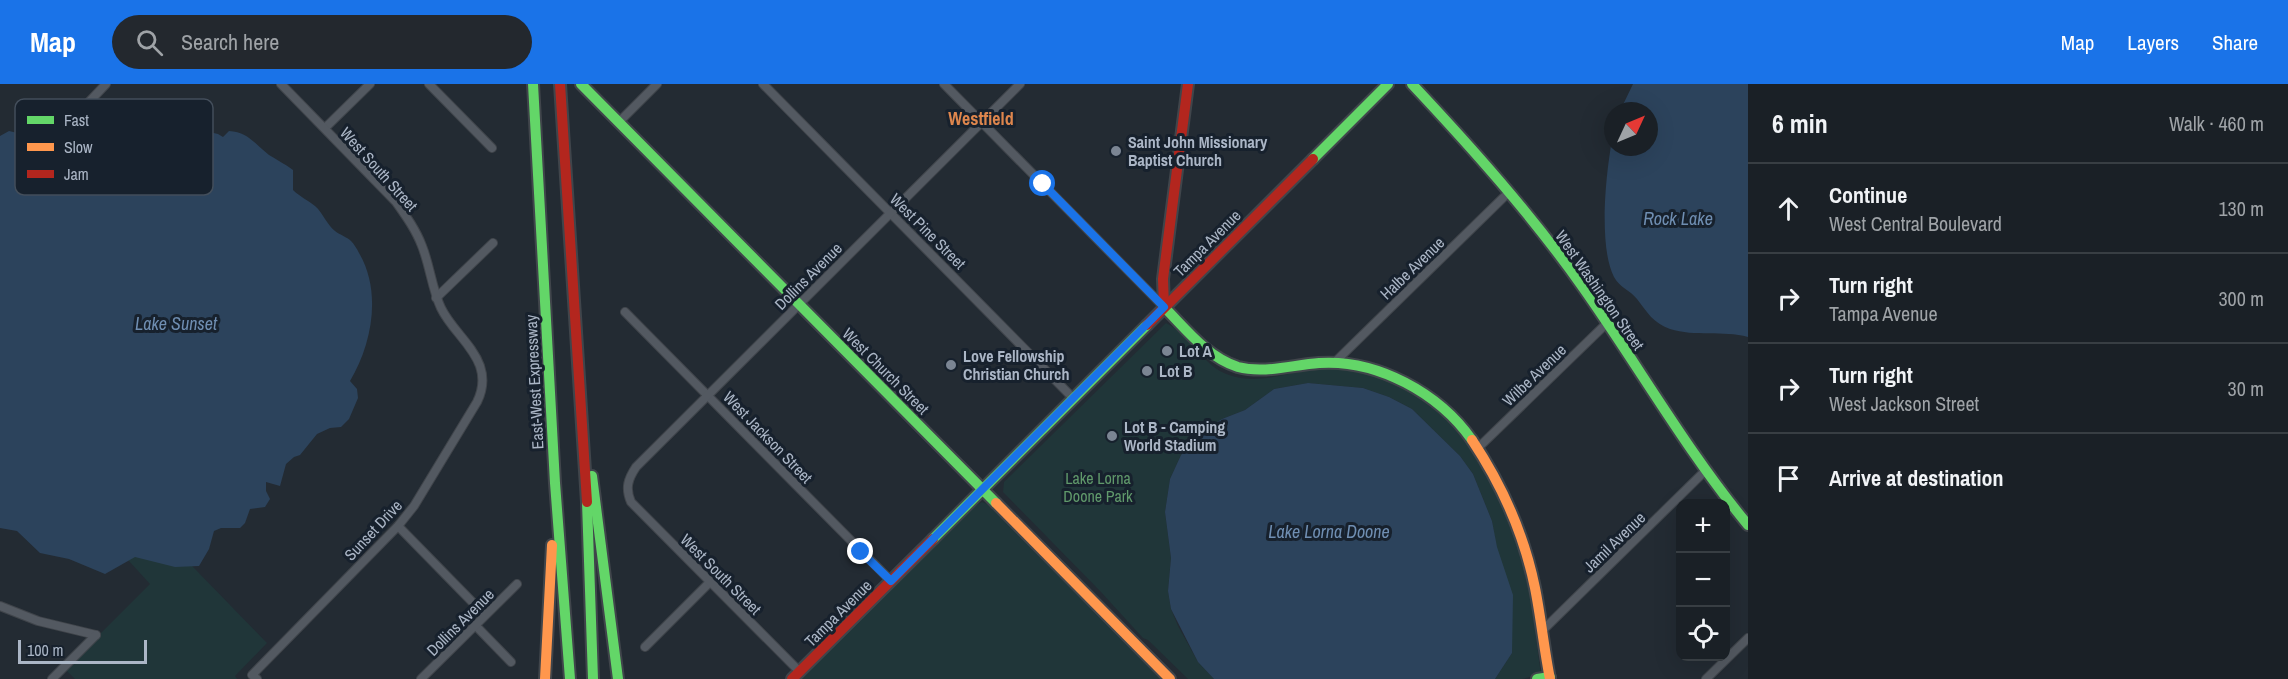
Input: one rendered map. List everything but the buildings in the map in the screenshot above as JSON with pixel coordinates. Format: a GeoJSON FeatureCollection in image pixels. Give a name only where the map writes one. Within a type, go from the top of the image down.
{"type":"FeatureCollection","features":[{"type":"Feature","properties":{"kind":"main road","name":"East-West Expressway"},"geometry":{"type":"LineString","coordinates":[[533,84],[555,483],[570,679]]}},
{"type":"Feature","properties":{"kind":"main road"},"geometry":{"type":"LineString","coordinates":[[560,84],[585,457],[593,679]]}},
{"type":"Feature","properties":{"kind":"main road","name":"West Church Street"},"geometry":{"type":"LineString","coordinates":[[581,84],[1170,679]]}},
{"type":"Feature","properties":{"kind":"main road"},"geometry":{"type":"LineString","coordinates":[[1188,84],[1163,279],[1164,307],[1212,354],[1224,364],[1234,368],[1277,369],[1307,364],[1334,363],[1364,367],[1392,375],[1420,390],[1443,407],[1479,447],[1519,531],[1532,577],[1550,678],[1537,679]]}},
{"type":"Feature","properties":{"kind":"main road","name":"Tampa Avenue"},"geometry":{"type":"LineString","coordinates":[[796,675],[1388,84]]}},
{"type":"Feature","properties":{"kind":"main road","name":"West Washington Street"},"geometry":{"type":"LineString","coordinates":[[1412,84],[1466,141],[1552,246],[1607,323],[1678,433],[1748,525]]}},
{"type":"Feature","properties":{"kind":"main road"},"geometry":{"type":"LineString","coordinates":[[585,457],[594,483],[618,679]]}},
{"type":"Feature","properties":{"kind":"main road"},"geometry":{"type":"LineString","coordinates":[[545,679],[555,483]]}},
{"type":"Feature","properties":{"kind":"street"},"geometry":{"type":"LineString","coordinates":[[92,99],[106,84]]}},
{"type":"Feature","properties":{"kind":"street","name":"West South Street"},"geometry":{"type":"LineString","coordinates":[[281,84],[396,202],[422,245],[436,298],[442,311],[476,356],[483,381]]}},
{"type":"Feature","properties":{"kind":"street"},"geometry":{"type":"LineString","coordinates":[[325,128],[370,84]]}},
{"type":"Feature","properties":{"kind":"street"},"geometry":{"type":"LineString","coordinates":[[429,84],[492,148]]}},
{"type":"Feature","properties":{"kind":"street"},"geometry":{"type":"LineString","coordinates":[[619,122],[657,84]]}},
{"type":"Feature","properties":{"kind":"street","name":"West Pine Street"},"geometry":{"type":"LineString","coordinates":[[763,84],[1073,398]]}},
{"type":"Feature","properties":{"kind":"street"},"geometry":{"type":"LineString","coordinates":[[944,84],[1164,307]]}},
{"type":"Feature","properties":{"kind":"street","name":"Dollins Avenue"},"geometry":{"type":"LineString","coordinates":[[627,493],[629,477],[636,467],[1020,84]]}},
{"type":"Feature","properties":{"kind":"street","name":"Halbe Avenue"},"geometry":{"type":"LineString","coordinates":[[1334,363],[1509,192]]}},
{"type":"Feature","properties":{"kind":"street"},"geometry":{"type":"LineString","coordinates":[[436,298],[493,243]]}},
{"type":"Feature","properties":{"kind":"street","name":"West Jackson Street"},"geometry":{"type":"LineString","coordinates":[[625,312],[891,581]]}},
{"type":"Feature","properties":{"kind":"street","name":"Wilbe Avenue"},"geometry":{"type":"LineString","coordinates":[[1479,447],[1607,323]]}},
{"type":"Feature","properties":{"kind":"street","name":"Sunset Drive"},"geometry":{"type":"LineString","coordinates":[[254,677],[398,526],[414,506],[477,402],[482,392],[483,381]]}},
{"type":"Feature","properties":{"kind":"street","name":"Jamil Avenue"},"geometry":{"type":"LineString","coordinates":[[1542,631],[1705,471]]}},
{"type":"Feature","properties":{"kind":"street","name":"West South Street"},"geometry":{"type":"LineString","coordinates":[[627,493],[639,511],[710,582],[796,675]]}},
{"type":"Feature","properties":{"kind":"street"},"geometry":{"type":"LineString","coordinates":[[398,526],[485,615]]}},
{"type":"Feature","properties":{"kind":"street"},"geometry":{"type":"LineString","coordinates":[[645,647],[710,582]]}},
{"type":"Feature","properties":{"kind":"street","name":"Dollins Avenue"},"geometry":{"type":"LineString","coordinates":[[421,679],[517,584]]}},
{"type":"Feature","properties":{"kind":"street"},"geometry":{"type":"LineString","coordinates":[[0,606],[38,621],[96,635],[52,679]]}},
{"type":"Feature","properties":{"kind":"street"},"geometry":{"type":"LineString","coordinates":[[475,625],[511,662]]}},
{"type":"Feature","properties":{"kind":"street"},"geometry":{"type":"LineString","coordinates":[[1706,679],[1748,638]]}},
{"type":"Feature","properties":{"kind":"green space","name":"Lake Lorna Doone Park"},"geometry":{"type":"Polygon","coordinates":[[[1166,323],[1183,335],[1211,365],[1229,375],[1256,379],[1327,368],[1341,369],[1395,384],[1417,396],[1437,411],[1471,449],[1498,498],[1513,532],[1528,583],[1541,674],[1522,679],[1495,679],[1512,653],[1492,521],[1473,474],[1460,456],[1412,409],[1389,397],[1363,388],[1308,383],[1274,389],[1245,410],[1222,419],[1204,430],[1181,455],[1170,479],[1165,512],[1171,558],[1168,591],[1171,609],[1198,662],[1214,679],[1188,679],[1148,640],[1143,638],[1003,492],[1004,482],[1166,323]]]}},
{"type":"Feature","properties":{"kind":"green space"},"geometry":{"type":"Polygon","coordinates":[[[982,502],[989,505],[1166,679],[801,679],[970,509],[982,502]]]}},
{"type":"Feature","properties":{"kind":"green space"},"geometry":{"type":"Polygon","coordinates":[[[162,535],[267,643],[235,676],[237,679],[75,679],[65,669],[150,584],[107,537],[162,535]]]}},
{"type":"Feature","properties":{"kind":"water","name":"Rock Lake"},"geometry":{"type":"Polygon","coordinates":[[[1633,84],[1748,84],[1748,337],[1689,333],[1664,327],[1651,317],[1614,277],[1606,247],[1605,228],[1610,156],[1658,156],[1658,102],[1624,102],[1633,84]]]}},
{"type":"Feature","properties":{"kind":"water","name":"Lake Sunset"},"geometry":{"type":"Polygon","coordinates":[[[9,131],[15,132],[15,195],[213,195],[213,133],[223,137],[229,131],[236,132],[251,139],[269,155],[293,170],[293,190],[315,206],[332,228],[353,244],[366,268],[372,301],[371,318],[364,351],[350,381],[357,389],[358,398],[349,419],[341,427],[330,428],[317,434],[300,455],[286,464],[280,486],[266,482],[266,491],[270,499],[265,507],[250,509],[245,523],[240,528],[221,528],[214,531],[209,549],[199,566],[175,567],[135,557],[105,574],[69,559],[40,553],[17,531],[0,528],[0,136],[9,131]]]}},
{"type":"Feature","properties":{"kind":"water","name":"Lake Lorna Doone"},"geometry":{"type":"Polygon","coordinates":[[[1308,383],[1363,388],[1389,397],[1412,409],[1460,456],[1473,474],[1492,521],[1497,547],[1513,595],[1512,653],[1495,679],[1214,679],[1198,662],[1171,609],[1168,591],[1171,558],[1165,512],[1170,479],[1181,455],[1204,430],[1222,419],[1245,410],[1274,389],[1308,383]]]}},
{"type":"Feature","properties":{"kind":"traffic: fast"},"geometry":{"type":"LineString","coordinates":[[533,84],[555,483],[570,679]]}},
{"type":"Feature","properties":{"kind":"traffic: fast"},"geometry":{"type":"LineString","coordinates":[[581,84],[996,503]]}},
{"type":"Feature","properties":{"kind":"traffic: fast"},"geometry":{"type":"LineString","coordinates":[[1313,159],[1388,84]]}},
{"type":"Feature","properties":{"kind":"traffic: fast"},"geometry":{"type":"LineString","coordinates":[[1412,84],[1457,132],[1563,259],[1704,467],[1748,525]]}},
{"type":"Feature","properties":{"kind":"traffic: fast"},"geometry":{"type":"LineString","coordinates":[[1164,307],[1207,349],[1238,367],[1258,370],[1319,363],[1341,363],[1384,373],[1405,382],[1442,408],[1472,440]]}},
{"type":"Feature","properties":{"kind":"traffic: fast"},"geometry":{"type":"LineString","coordinates":[[933,539],[1147,325]]}},
{"type":"Feature","properties":{"kind":"traffic: fast"},"geometry":{"type":"LineString","coordinates":[[592,476],[618,679]]}},
{"type":"Feature","properties":{"kind":"traffic: fast"},"geometry":{"type":"LineString","coordinates":[[587,502],[593,679]]}},
{"type":"Feature","properties":{"kind":"traffic: fast"},"geometry":{"type":"LineString","coordinates":[[1537,679],[1550,677]]}},
{"type":"Feature","properties":{"kind":"traffic: slow"},"geometry":{"type":"LineString","coordinates":[[1472,440],[1502,492],[1525,548],[1535,588],[1550,679]]}},
{"type":"Feature","properties":{"kind":"traffic: slow"},"geometry":{"type":"LineString","coordinates":[[996,503],[1170,679]]}},
{"type":"Feature","properties":{"kind":"traffic: slow"},"geometry":{"type":"LineString","coordinates":[[545,679],[552,545]]}},
{"type":"Feature","properties":{"kind":"traffic: jam"},"geometry":{"type":"LineString","coordinates":[[560,84],[587,502]]}},
{"type":"Feature","properties":{"kind":"traffic: jam"},"geometry":{"type":"LineString","coordinates":[[1164,307],[1163,279],[1188,84]]}},
{"type":"Feature","properties":{"kind":"traffic: jam"},"geometry":{"type":"LineString","coordinates":[[1147,325],[1313,159]]}},
{"type":"Feature","properties":{"kind":"traffic: jam"},"geometry":{"type":"LineString","coordinates":[[792,679],[933,539]]}},
{"type":"Feature","properties":{"kind":"place","name":"Saint John Missionary Baptist Church"},"geometry":{"type":"Point","coordinates":[1116,151]}},
{"type":"Feature","properties":{"kind":"place","name":"Lot A"},"geometry":{"type":"Point","coordinates":[1167,351]}},
{"type":"Feature","properties":{"kind":"place","name":"Love Fellowship Christian Church"},"geometry":{"type":"Point","coordinates":[951,365]}},
{"type":"Feature","properties":{"kind":"place","name":"Lot B"},"geometry":{"type":"Point","coordinates":[1147,371]}},
{"type":"Feature","properties":{"kind":"place","name":"Lot B - Camping World Stadium"},"geometry":{"type":"Point","coordinates":[1112,436]}},
{"type":"Feature","properties":{"kind":"district","name":"Westfield"},"geometry":{"type":"Point","coordinates":[981,118]}},
{"type":"Feature","properties":{"kind":"route"},"geometry":{"type":"LineString","coordinates":[[861,552],[891,581],[971,498],[1164,307],[1043,184]]}}]}
